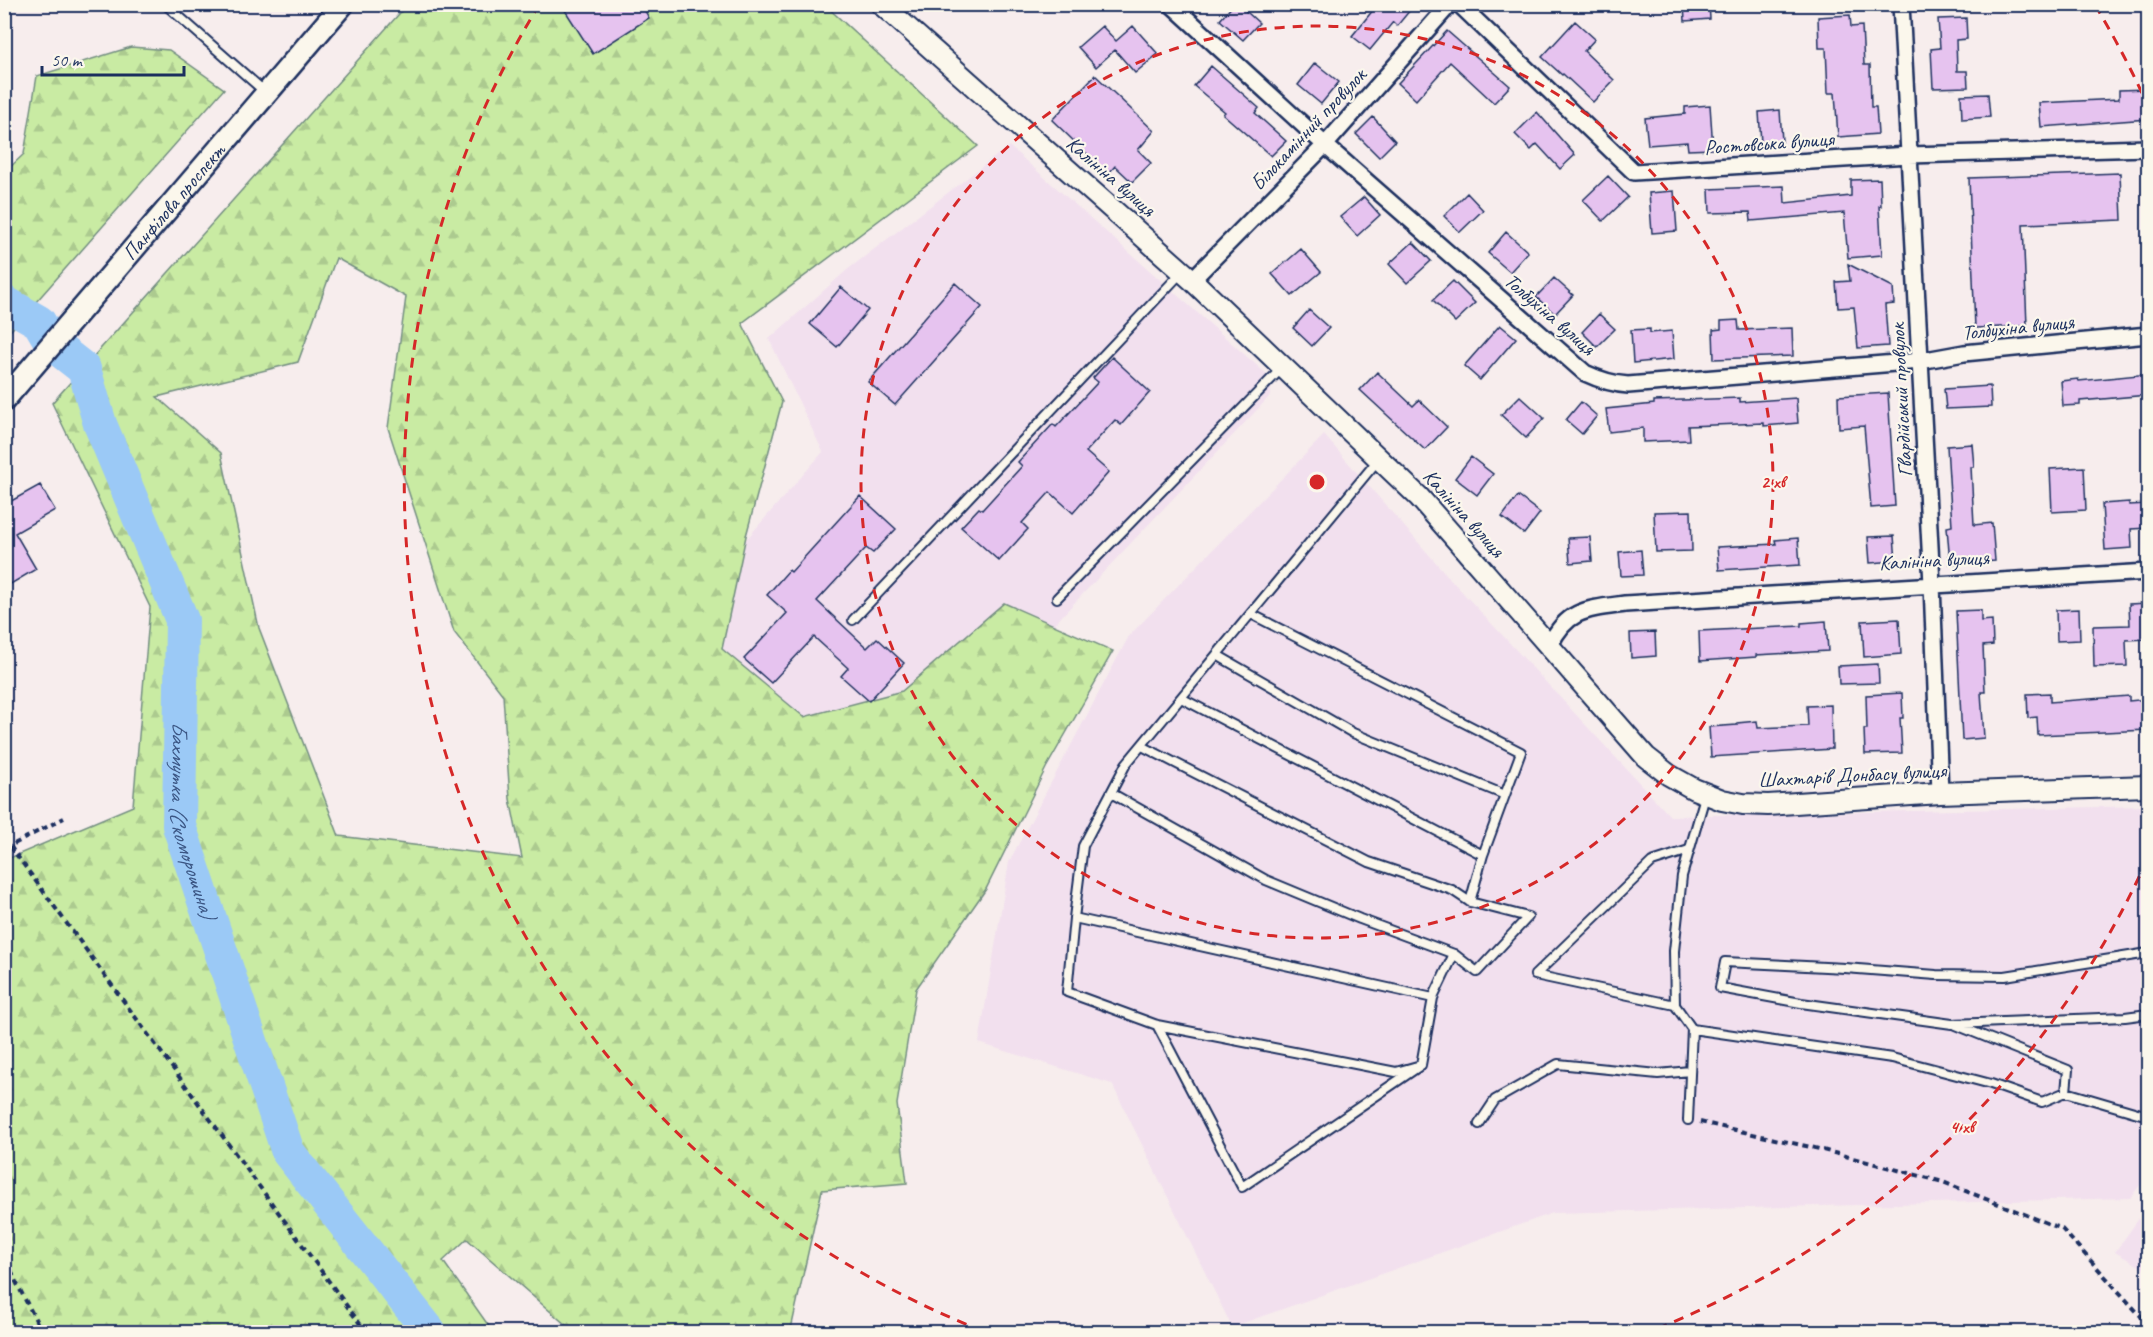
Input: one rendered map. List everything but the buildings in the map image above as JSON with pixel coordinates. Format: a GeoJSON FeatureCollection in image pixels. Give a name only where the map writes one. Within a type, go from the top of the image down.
{"type":"FeatureCollection","features":[{"type":"Feature","properties":{"kind":"main road","name":"Панфілова проспект"},"geometry":{"type":"LineString","coordinates":[[4,400],[343,4]]}},
{"type":"Feature","properties":{"kind":"street","name":"Толбухіна вулиця"},"geometry":{"type":"LineString","coordinates":[[1171,4],[1325,145],[1585,373],[1599,380],[1628,385],[1920,361],[1964,353],[2148,335]]}},
{"type":"Feature","properties":{"kind":"street","name":"Білокамінний провулок"},"geometry":{"type":"LineString","coordinates":[[1187,275],[1325,145],[1450,4]]}},
{"type":"Feature","properties":{"kind":"street","name":"Ростовська вулиця"},"geometry":{"type":"LineString","coordinates":[[1459,4],[1634,172],[1909,155],[2148,148]]}},
{"type":"Feature","properties":{"kind":"street","name":"Гвардійський провулок"},"geometry":{"type":"LineString","coordinates":[[1901,4],[1932,584],[1940,793]]}},
{"type":"Feature","properties":{"kind":"street","name":"Калініна вулиця"},"geometry":{"type":"LineString","coordinates":[[889,7],[1187,275],[1379,458],[1419,497],[1550,645],[1558,629],[1572,616],[1590,609],[1624,604],[2148,572]]}},
{"type":"Feature","properties":{"kind":"street","name":"Шахтарів Донбасу вулиця"},"geometry":{"type":"LineString","coordinates":[[1550,645],[1646,757],[1669,775],[1694,789],[1743,804],[1768,805],[1940,793],[2148,786]]}},
{"type":"Feature","properties":{"kind":"lane"},"geometry":{"type":"LineString","coordinates":[[165,4],[266,93]]}},
{"type":"Feature","properties":{"kind":"lane"},"geometry":{"type":"LineString","coordinates":[[853,620],[1187,275]]}},
{"type":"Feature","properties":{"kind":"lane"},"geometry":{"type":"LineString","coordinates":[[1057,598],[1283,367]]}},
{"type":"Feature","properties":{"kind":"lane"},"geometry":{"type":"LineString","coordinates":[[1379,458],[1126,764],[1083,846],[1068,992],[1157,1025],[1396,1072],[1421,1065]]}},
{"type":"Feature","properties":{"kind":"lane"},"geometry":{"type":"LineString","coordinates":[[1251,614],[1521,752],[1483,855],[1470,902]]}},
{"type":"Feature","properties":{"kind":"lane"},"geometry":{"type":"LineString","coordinates":[[1217,655],[1353,733],[1504,795]]}},
{"type":"Feature","properties":{"kind":"lane"},"geometry":{"type":"LineString","coordinates":[[1181,698],[1483,855]]}},
{"type":"Feature","properties":{"kind":"lane"},"geometry":{"type":"LineString","coordinates":[[1111,793],[1266,880],[1360,919],[1454,954],[1477,972],[1528,917],[1470,902],[1452,890],[1369,862],[1142,746]]}},
{"type":"Feature","properties":{"kind":"lane"},"geometry":{"type":"LineString","coordinates":[[1688,1119],[1692,1029],[1675,1005],[1674,951],[1682,876],[1706,793]]}},
{"type":"Feature","properties":{"kind":"lane"},"geometry":{"type":"LineString","coordinates":[[1675,1005],[1535,975],[1652,862],[1689,850]]}},
{"type":"Feature","properties":{"kind":"lane"},"geometry":{"type":"LineString","coordinates":[[1074,918],[1433,998]]}},
{"type":"Feature","properties":{"kind":"lane"},"geometry":{"type":"LineString","coordinates":[[2148,953],[2005,976],[1936,975],[1725,962],[1720,988],[1801,1003],[1952,1024],[2113,1018],[2148,1014]]}},
{"type":"Feature","properties":{"kind":"lane"},"geometry":{"type":"LineString","coordinates":[[1157,1025],[1242,1187],[1421,1065],[1433,998],[1454,954]]}},
{"type":"Feature","properties":{"kind":"lane"},"geometry":{"type":"LineString","coordinates":[[1952,1024],[2068,1070],[2066,1092]]}},
{"type":"Feature","properties":{"kind":"lane"},"geometry":{"type":"LineString","coordinates":[[1692,1029],[1892,1058],[1991,1084],[2042,1102],[2066,1092],[2141,1114]]}},
{"type":"Feature","properties":{"kind":"lane"},"geometry":{"type":"LineString","coordinates":[[1479,1124],[1495,1100],[1558,1064],[1658,1074],[1690,1071]]}},
{"type":"Feature","properties":{"kind":"path"},"geometry":{"type":"LineString","coordinates":[[4,847],[64,818]]}},
{"type":"Feature","properties":{"kind":"path"},"geometry":{"type":"LineString","coordinates":[[10,846],[366,1332]]}},
{"type":"Feature","properties":{"kind":"path"},"geometry":{"type":"LineString","coordinates":[[1688,1119],[1819,1149],[1943,1182],[2062,1229],[2148,1324]]}},
{"type":"Feature","properties":{"kind":"path"},"geometry":{"type":"LineString","coordinates":[[4,1251],[14,1278],[42,1332]]}},
{"type":"Feature","properties":{"kind":"shaded area"},"geometry":{"type":"Polygon","coordinates":[[[1009,146],[1271,378],[1271,395],[887,801],[680,615],[823,452],[769,339],[847,270],[1009,146]]]}},
{"type":"Feature","properties":{"kind":"shaded area"},"geometry":{"type":"Polygon","coordinates":[[[1324,435],[1453,582],[1670,816],[2148,806],[2148,1175],[2130,1198],[1553,1213],[1232,1327],[1112,1084],[979,1043],[1009,862],[1129,636],[1324,435]]]}},
{"type":"Feature","properties":{"kind":"shaded area"},"geometry":{"type":"Polygon","coordinates":[[[2148,1206],[2148,1271],[2115,1252],[2148,1206]]]}},
{"type":"Feature","properties":{"kind":"green space"},"geometry":{"type":"Polygon","coordinates":[[[407,5],[825,5],[978,146],[742,323],[782,402],[746,536],[722,649],[804,717],[902,691],[1004,603],[1113,651],[1046,768],[986,889],[916,989],[897,1104],[907,1183],[822,1190],[791,1329],[794,1332],[574,1332],[467,1239],[443,1261],[493,1332],[5,1332],[5,860],[133,806],[150,607],[52,403],[407,5]],[[336,258],[298,362],[157,397],[221,453],[259,628],[339,836],[522,858],[510,799],[503,695],[454,632],[388,428],[406,297],[336,258]]]}},
{"type":"Feature","properties":{"kind":"green space"},"geometry":{"type":"Polygon","coordinates":[[[131,47],[169,50],[224,89],[5,337],[5,172],[24,154],[37,76],[131,47]]]}},
{"type":"Feature","properties":{"kind":"waterway","name":"Бахмутка (Скоморошина)"},"geometry":{"type":"LineString","coordinates":[[4,302],[39,322],[52,344],[84,369],[100,424],[182,620],[179,826],[288,1152],[430,1332]]}}]}
